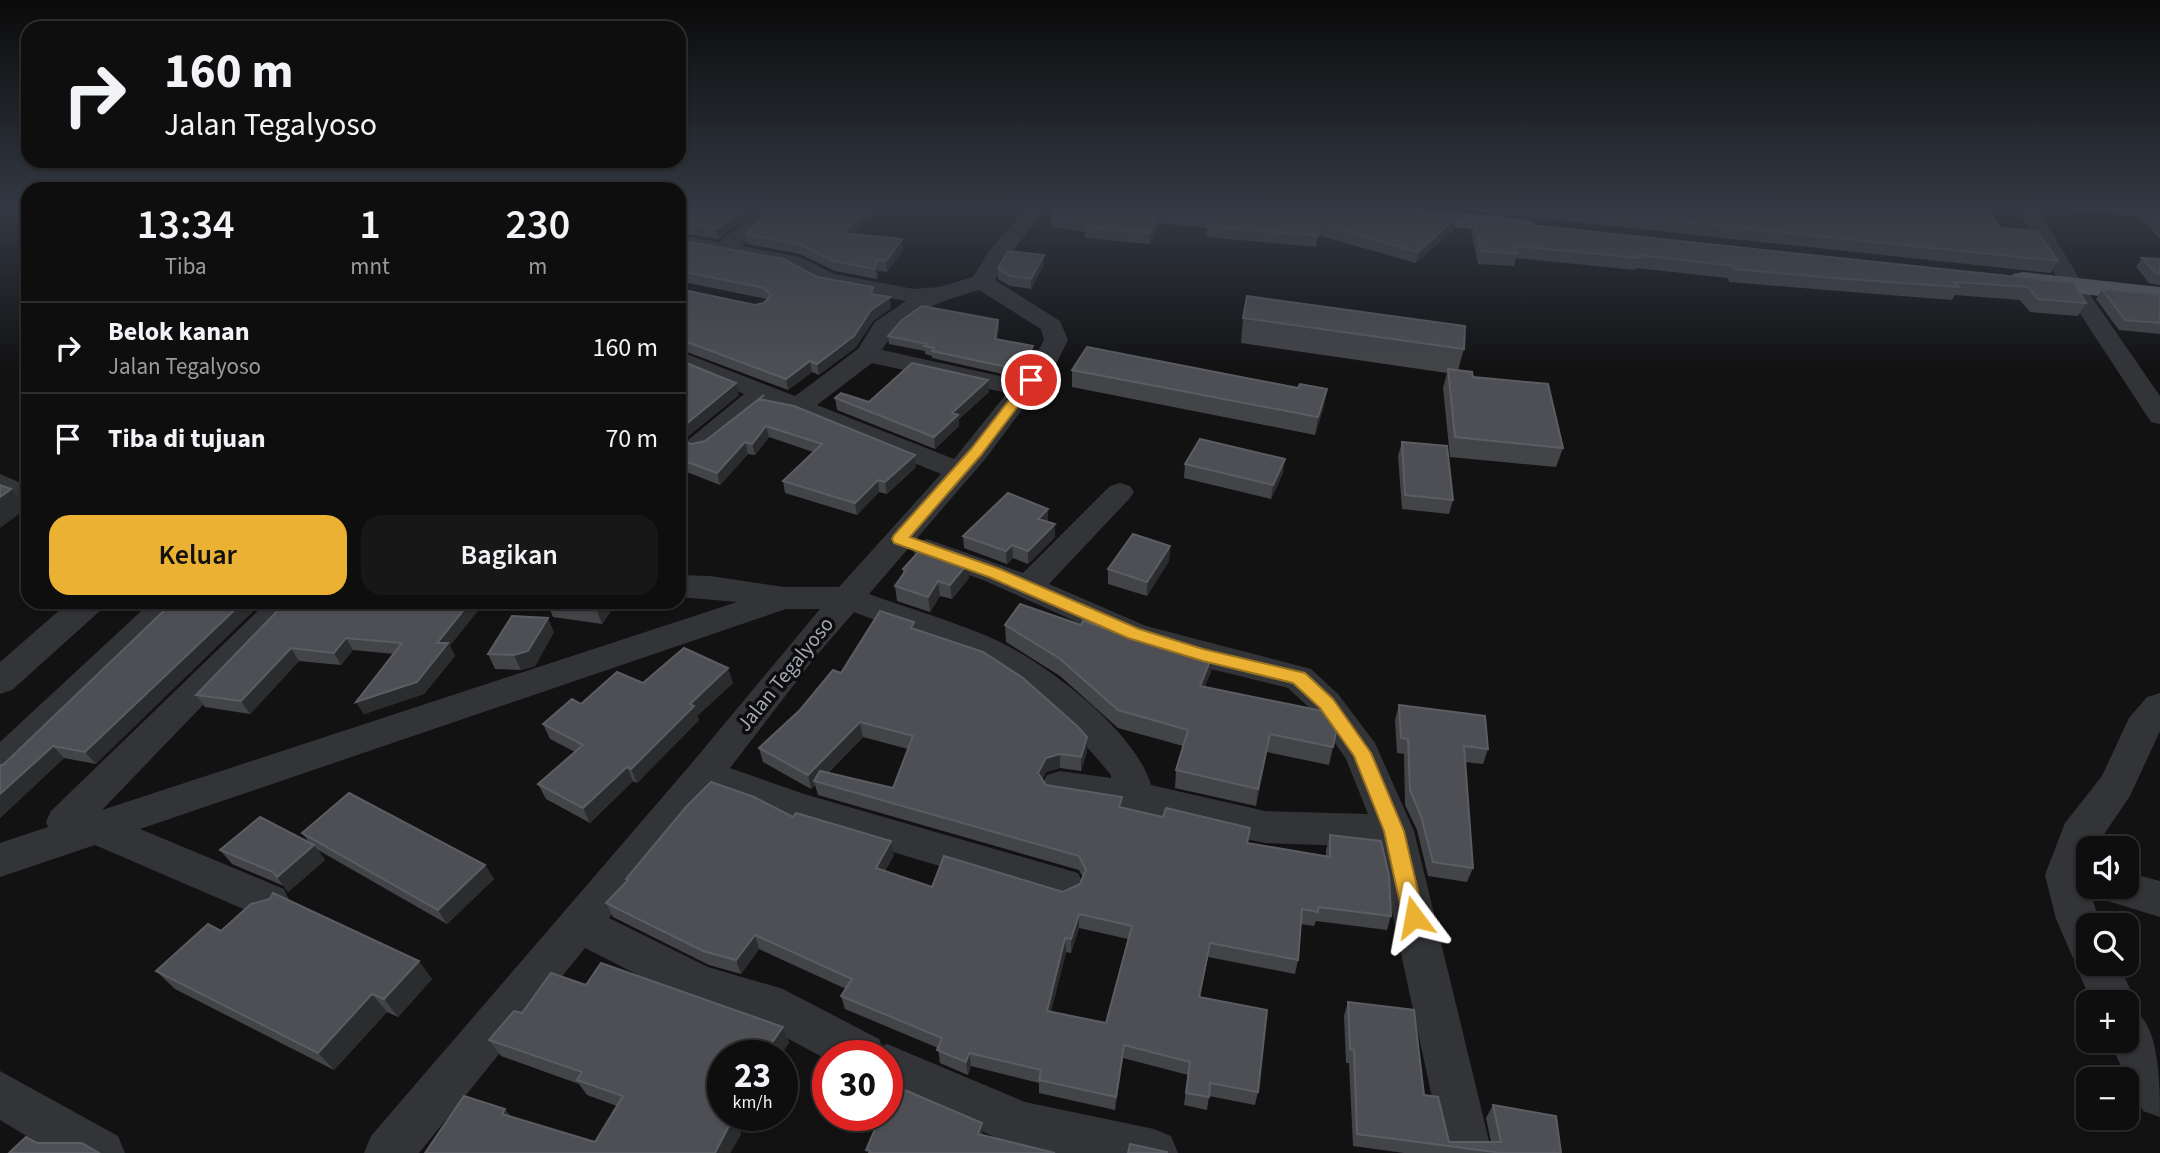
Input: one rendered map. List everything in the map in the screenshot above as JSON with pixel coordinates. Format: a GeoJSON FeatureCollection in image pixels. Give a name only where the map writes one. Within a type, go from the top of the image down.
{"type":"FeatureCollection","features":[{"type":"Feature","properties":{"kind":"highway"},"geometry":{"type":"LineString","coordinates":[[1991,277],[2160,295]]}},
{"type":"Feature","properties":{"kind":"street"},"geometry":{"type":"LineString","coordinates":[[791,262],[828,280],[914,296],[931,295],[982,282],[994,262]]}},
{"type":"Feature","properties":{"kind":"street"},"geometry":{"type":"LineString","coordinates":[[2059,262],[2160,416]]}},
{"type":"Feature","properties":{"kind":"street","name":"Jalan Tegalyoso"},"geometry":{"type":"LineString","coordinates":[[387,1153],[704,774],[804,648],[959,471],[1047,359],[1056,340],[1052,326],[982,282]]}},
{"type":"Feature","properties":{"kind":"street"},"geometry":{"type":"LineString","coordinates":[[798,407],[867,354],[884,327],[931,295]]}},
{"type":"Feature","properties":{"kind":"street"},"geometry":{"type":"LineString","coordinates":[[867,354],[1024,389]]}},
{"type":"Feature","properties":{"kind":"street"},"geometry":{"type":"LineString","coordinates":[[686,361],[959,471]]}},
{"type":"Feature","properties":{"kind":"street"},"geometry":{"type":"LineString","coordinates":[[696,445],[762,393]]}},
{"type":"Feature","properties":{"kind":"street"},"geometry":{"type":"LineString","coordinates":[[0,483],[21,494]]}},
{"type":"Feature","properties":{"kind":"street"},"geometry":{"type":"LineString","coordinates":[[1027,588],[1121,492]]}},
{"type":"Feature","properties":{"kind":"street"},"geometry":{"type":"LineString","coordinates":[[900,539],[995,573],[1133,634],[1203,655],[1299,678],[1326,704],[1362,753],[1394,831],[1468,1153]]}},
{"type":"Feature","properties":{"kind":"street"},"geometry":{"type":"LineString","coordinates":[[686,586],[772,596],[848,598],[977,645],[1028,675],[1077,713],[1128,770],[1135,796]]}},
{"type":"Feature","properties":{"kind":"street"},"geometry":{"type":"LineString","coordinates":[[0,860],[81,825],[772,596]]}},
{"type":"Feature","properties":{"kind":"street"},"geometry":{"type":"LineString","coordinates":[[0,681],[82,609]]}},
{"type":"Feature","properties":{"kind":"street"},"geometry":{"type":"LineString","coordinates":[[0,765],[163,609]]}},
{"type":"Feature","properties":{"kind":"street"},"geometry":{"type":"LineString","coordinates":[[81,825],[280,609]]}},
{"type":"Feature","properties":{"kind":"street"},"geometry":{"type":"LineString","coordinates":[[2079,836],[2117,785],[2154,721]]}},
{"type":"Feature","properties":{"kind":"street"},"geometry":{"type":"LineString","coordinates":[[704,774],[802,809],[1064,885]]}},
{"type":"Feature","properties":{"kind":"street"},"geometry":{"type":"LineString","coordinates":[[1060,786],[1135,796],[1265,827],[1394,831]]}},
{"type":"Feature","properties":{"kind":"street"},"geometry":{"type":"LineString","coordinates":[[0,842],[81,825],[269,902]]}},
{"type":"Feature","properties":{"kind":"street"},"geometry":{"type":"LineString","coordinates":[[2139,893],[2160,899]]}},
{"type":"Feature","properties":{"kind":"street"},"geometry":{"type":"LineString","coordinates":[[579,925],[700,985],[766,1004],[834,1040]]}},
{"type":"Feature","properties":{"kind":"street"},"geometry":{"type":"LineString","coordinates":[[2139,1053],[2160,1094]]}},
{"type":"Feature","properties":{"kind":"street"},"geometry":{"type":"LineString","coordinates":[[903,1074],[1024,1126],[1154,1153]]}},
{"type":"Feature","properties":{"kind":"street"},"geometry":{"type":"LineString","coordinates":[[0,1094],[101,1153]]}},
{"type":"Feature","properties":{"kind":"building"},"geometry":{"type":"Polygon","coordinates":[[[686,262],[788,262],[817,277],[873,287],[871,294],[890,297],[871,310],[854,336],[817,364],[810,361],[786,379],[686,342],[686,290],[755,305],[764,303],[771,295],[764,288],[686,272],[686,262]]]}},
{"type":"Feature","properties":{"kind":"building"},"geometry":{"type":"Polygon","coordinates":[[[837,262],[877,262],[875,269],[837,262]]]}},
{"type":"Feature","properties":{"kind":"building"},"geometry":{"type":"Polygon","coordinates":[[[1002,262],[1040,262],[1031,279],[1010,276],[998,269],[1002,262]]]}},
{"type":"Feature","properties":{"kind":"building"},"geometry":{"type":"Polygon","coordinates":[[[1697,262],[1875,262],[2073,283],[2086,303],[2038,299],[2028,287],[1954,282],[1959,287],[1832,278],[1735,269],[1733,266],[1697,262]]]}},
{"type":"Feature","properties":{"kind":"building"},"geometry":{"type":"Polygon","coordinates":[[[2146,262],[2160,262],[2160,274],[2146,262]]]}},
{"type":"Feature","properties":{"kind":"building"},"geometry":{"type":"Polygon","coordinates":[[[2102,289],[2160,295],[2160,323],[2125,320],[2102,289]]]}},
{"type":"Feature","properties":{"kind":"building"},"geometry":{"type":"Polygon","coordinates":[[[1247,296],[1465,326],[1464,349],[1243,318],[1247,296]]]}},
{"type":"Feature","properties":{"kind":"building"},"geometry":{"type":"Polygon","coordinates":[[[922,306],[998,320],[995,339],[1033,346],[1019,366],[1010,364],[1007,367],[932,351],[934,348],[924,346],[927,344],[888,336],[902,320],[922,306]]]}},
{"type":"Feature","properties":{"kind":"building"},"geometry":{"type":"Polygon","coordinates":[[[1087,347],[1298,388],[1300,384],[1327,389],[1318,417],[1072,370],[1087,347]]]}},
{"type":"Feature","properties":{"kind":"building"},"geometry":{"type":"Polygon","coordinates":[[[686,363],[736,383],[686,424],[686,363]]]}},
{"type":"Feature","properties":{"kind":"building"},"geometry":{"type":"Polygon","coordinates":[[[912,363],[988,380],[952,413],[958,415],[934,437],[835,398],[841,393],[869,402],[912,363]]]}},
{"type":"Feature","properties":{"kind":"building"},"geometry":{"type":"Polygon","coordinates":[[[1448,369],[1472,372],[1473,377],[1548,384],[1563,448],[1455,437],[1448,369]]]}},
{"type":"Feature","properties":{"kind":"building"},"geometry":{"type":"Polygon","coordinates":[[[764,395],[759,399],[794,406],[915,455],[885,482],[878,480],[855,503],[783,481],[822,444],[766,426],[752,444],[745,442],[717,473],[686,462],[686,442],[705,441],[764,395]]]}},
{"type":"Feature","properties":{"kind":"building"},"geometry":{"type":"Polygon","coordinates":[[[1200,439],[1285,459],[1273,485],[1185,464],[1200,439]]]}},
{"type":"Feature","properties":{"kind":"building"},"geometry":{"type":"Polygon","coordinates":[[[1402,442],[1447,446],[1453,500],[1405,495],[1402,442]]]}},
{"type":"Feature","properties":{"kind":"building"},"geometry":{"type":"Polygon","coordinates":[[[0,485],[11,489],[0,497],[0,485]]]}},
{"type":"Feature","properties":{"kind":"building"},"geometry":{"type":"Polygon","coordinates":[[[1008,493],[1048,509],[1038,519],[1055,524],[1028,551],[1012,545],[1006,551],[963,536],[1008,493]]]}},
{"type":"Feature","properties":{"kind":"building"},"geometry":{"type":"Polygon","coordinates":[[[1133,534],[1170,546],[1147,582],[1108,569],[1133,534]]]}},
{"type":"Feature","properties":{"kind":"building"},"geometry":{"type":"Polygon","coordinates":[[[923,547],[968,563],[950,585],[938,581],[928,597],[895,586],[906,570],[903,569],[923,547]]]}},
{"type":"Feature","properties":{"kind":"building"},"geometry":{"type":"Polygon","coordinates":[[[1020,604],[1081,625],[1083,621],[1156,646],[1160,638],[1213,654],[1200,686],[1327,712],[1337,727],[1333,747],[1270,734],[1258,789],[1176,770],[1188,730],[1118,710],[1059,658],[1005,625],[1020,604]]]}},
{"type":"Feature","properties":{"kind":"building"},"geometry":{"type":"Polygon","coordinates":[[[166,609],[236,609],[85,752],[53,746],[0,794],[0,765],[166,609]]]}},
{"type":"Feature","properties":{"kind":"building"},"geometry":{"type":"Polygon","coordinates":[[[279,609],[464,609],[437,643],[448,643],[417,682],[356,702],[402,643],[346,638],[334,653],[291,648],[241,701],[196,695],[279,609]]]}},
{"type":"Feature","properties":{"kind":"building"},"geometry":{"type":"Polygon","coordinates":[[[880,611],[914,622],[911,628],[983,652],[1023,678],[1087,737],[1081,757],[1060,754],[1046,758],[1038,773],[1046,785],[1122,797],[1119,807],[1163,817],[1166,808],[1250,828],[1247,843],[1330,857],[1330,835],[1381,841],[1389,876],[1391,916],[1318,907],[1318,912],[1302,909],[1298,960],[1210,943],[1199,997],[1267,1010],[1258,1092],[1210,1083],[1209,1097],[1186,1093],[1190,1062],[1124,1045],[1116,1097],[1039,1080],[1041,1070],[969,1053],[966,1062],[937,1050],[942,1038],[841,996],[852,979],[755,935],[736,960],[703,951],[606,903],[628,880],[626,879],[686,807],[711,782],[754,797],[793,817],[796,813],[891,841],[876,868],[932,887],[944,856],[1063,892],[1080,884],[1086,870],[1079,856],[814,781],[820,771],[893,788],[913,736],[860,722],[808,775],[759,748],[800,710],[833,670],[841,673],[880,611]],[[1079,914],[1071,939],[1065,938],[1047,1011],[1106,1023],[1132,926],[1079,914]]]}},
{"type":"Feature","properties":{"kind":"building"},"geometry":{"type":"Polygon","coordinates":[[[512,616],[548,618],[528,651],[514,655],[488,654],[512,616]]]}},
{"type":"Feature","properties":{"kind":"building"},"geometry":{"type":"Polygon","coordinates":[[[684,648],[728,668],[690,704],[694,706],[631,769],[627,767],[583,808],[538,784],[583,745],[543,724],[572,699],[581,704],[617,672],[643,683],[684,648]]]}},
{"type":"Feature","properties":{"kind":"building"},"geometry":{"type":"Polygon","coordinates":[[[1399,705],[1485,716],[1488,749],[1464,746],[1473,868],[1433,862],[1421,816],[1410,790],[1408,739],[1401,738],[1399,705]]]}},
{"type":"Feature","properties":{"kind":"building"},"geometry":{"type":"Polygon","coordinates":[[[349,793],[485,865],[438,910],[302,833],[349,793]]]}},
{"type":"Feature","properties":{"kind":"building"},"geometry":{"type":"Polygon","coordinates":[[[260,817],[314,845],[277,877],[273,872],[220,850],[260,817]]]}},
{"type":"Feature","properties":{"kind":"building"},"geometry":{"type":"Polygon","coordinates":[[[273,893],[419,961],[384,999],[372,994],[318,1053],[156,971],[208,924],[221,931],[251,904],[270,899],[273,893]]]}},
{"type":"Feature","properties":{"kind":"building"},"geometry":{"type":"Polygon","coordinates":[[[601,963],[783,1027],[774,1040],[707,1040],[707,1131],[726,1131],[715,1153],[425,1153],[464,1096],[505,1109],[502,1114],[595,1142],[623,1096],[577,1080],[582,1072],[489,1040],[514,1011],[522,1013],[551,973],[586,985],[601,963]]]}},
{"type":"Feature","properties":{"kind":"building"},"geometry":{"type":"Polygon","coordinates":[[[1348,1002],[1414,1010],[1424,1095],[1438,1097],[1449,1142],[1501,1142],[1493,1105],[1556,1116],[1561,1153],[1502,1153],[1357,1134],[1354,1050],[1350,1049],[1348,1002]]]}},
{"type":"Feature","properties":{"kind":"building"},"geometry":{"type":"Polygon","coordinates":[[[903,1089],[982,1123],[978,1134],[1055,1153],[869,1153],[870,1151],[866,1150],[874,1131],[903,1131],[903,1089]]]}},
{"type":"Feature","properties":{"kind":"building"},"geometry":{"type":"Polygon","coordinates":[[[26,1137],[37,1143],[82,1143],[99,1153],[9,1153],[26,1137]]]}},
{"type":"Feature","properties":{"kind":"building"},"geometry":{"type":"Polygon","coordinates":[[[1130,1144],[1167,1152],[1167,1153],[1128,1153],[1130,1144]]]}},
{"type":"Feature","properties":{"kind":"route"},"geometry":{"type":"LineString","coordinates":[[1031,380],[976,452],[900,539],[995,573],[1133,634],[1203,655],[1299,678],[1326,704],[1362,753],[1394,831],[1414,917]]}}]}
